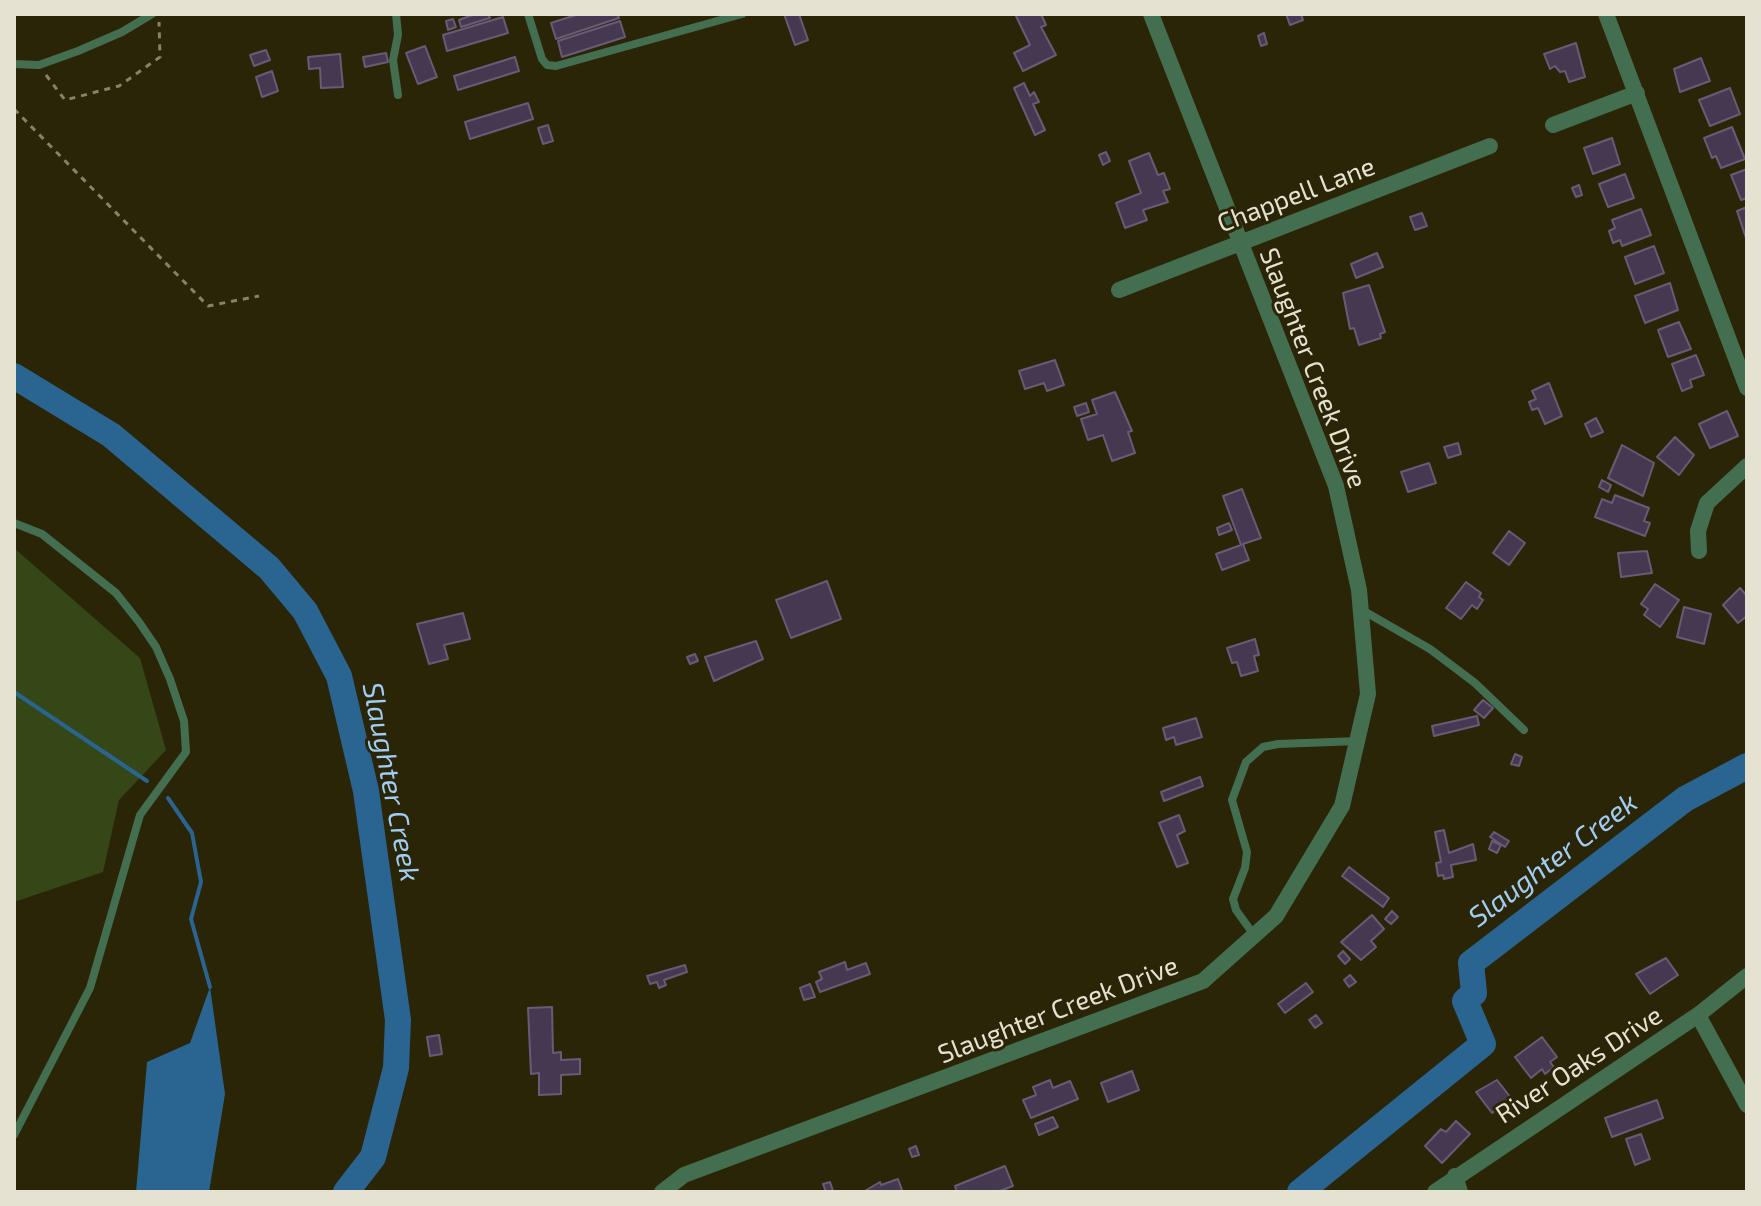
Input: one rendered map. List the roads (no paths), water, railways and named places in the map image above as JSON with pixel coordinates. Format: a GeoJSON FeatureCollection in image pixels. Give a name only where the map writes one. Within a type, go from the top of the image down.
{"type":"FeatureCollection","features":[{"type":"Feature","properties":{"kind":"street","name":"Slaughter Creek Drive"},"geometry":{"type":"LineString","coordinates":[[662,1192],[684,1175],[1203,981],[1276,916],[1342,806],[1368,694],[1362,609],[1336,486],[1151,14]]}},
{"type":"Feature","properties":{"kind":"street"},"geometry":{"type":"LineString","coordinates":[[1606,14],[1742,358],[1747,388]]}},
{"type":"Feature","properties":{"kind":"street"},"geometry":{"type":"LineString","coordinates":[[1553,125],[1637,93]]}},
{"type":"Feature","properties":{"kind":"street","name":"Chappell Lane"},"geometry":{"type":"LineString","coordinates":[[1119,290],[1490,146]]}},
{"type":"Feature","properties":{"kind":"street"},"geometry":{"type":"LineString","coordinates":[[1699,551],[1698,531],[1707,503],[1747,466]]}},
{"type":"Feature","properties":{"kind":"street","name":"River Oaks Drive"},"geometry":{"type":"LineString","coordinates":[[1435,1192],[1457,1184],[1698,1015],[1747,976]]}},
{"type":"Feature","properties":{"kind":"street"},"geometry":{"type":"LineString","coordinates":[[1698,1015],[1747,1105]]}},
{"type":"Feature","properties":{"kind":"lane"},"geometry":{"type":"LineString","coordinates":[[14,64],[39,65],[122,32],[152,14]]}},
{"type":"Feature","properties":{"kind":"lane"},"geometry":{"type":"LineString","coordinates":[[396,14],[398,35],[393,60],[398,95]]}},
{"type":"Feature","properties":{"kind":"lane"},"geometry":{"type":"LineString","coordinates":[[528,14],[542,59],[547,65],[556,66],[742,14]]}},
{"type":"Feature","properties":{"kind":"lane"},"geometry":{"type":"LineString","coordinates":[[14,523],[42,534],[116,593],[139,622],[156,647],[170,679],[184,721],[186,752],[140,815],[90,988],[14,1135]]}},
{"type":"Feature","properties":{"kind":"lane"},"geometry":{"type":"LineString","coordinates":[[1362,609],[1430,649],[1475,683],[1524,730]]}},
{"type":"Feature","properties":{"kind":"lane"},"geometry":{"type":"LineString","coordinates":[[1254,936],[1236,910],[1233,899],[1245,868],[1247,852],[1232,800],[1246,762],[1263,747],[1278,744],[1358,741]]}},
{"type":"Feature","properties":{"kind":"water"},"geometry":{"type":"Polygon","coordinates":[[[210,987],[225,1094],[209,1192],[136,1192],[147,1062],[190,1043],[210,987]]]}},
{"type":"Feature","properties":{"kind":"waterway","name":"Slaughter Creek"},"geometry":{"type":"LineString","coordinates":[[14,376],[111,435],[269,568],[305,611],[339,676],[366,791],[398,1020],[396,1068],[373,1157],[346,1192]]}},
{"type":"Feature","properties":{"kind":"waterway"},"geometry":{"type":"LineString","coordinates":[[14,692],[147,781]]}},
{"type":"Feature","properties":{"kind":"waterway","name":"Slaughter Creek"},"geometry":{"type":"LineString","coordinates":[[1300,1192],[1483,1044],[1465,1001],[1474,993],[1471,963],[1685,799],[1747,766]]}},
{"type":"Feature","properties":{"kind":"waterway"},"geometry":{"type":"LineString","coordinates":[[168,798],[192,833],[201,882],[191,919],[210,987]]}}]}
